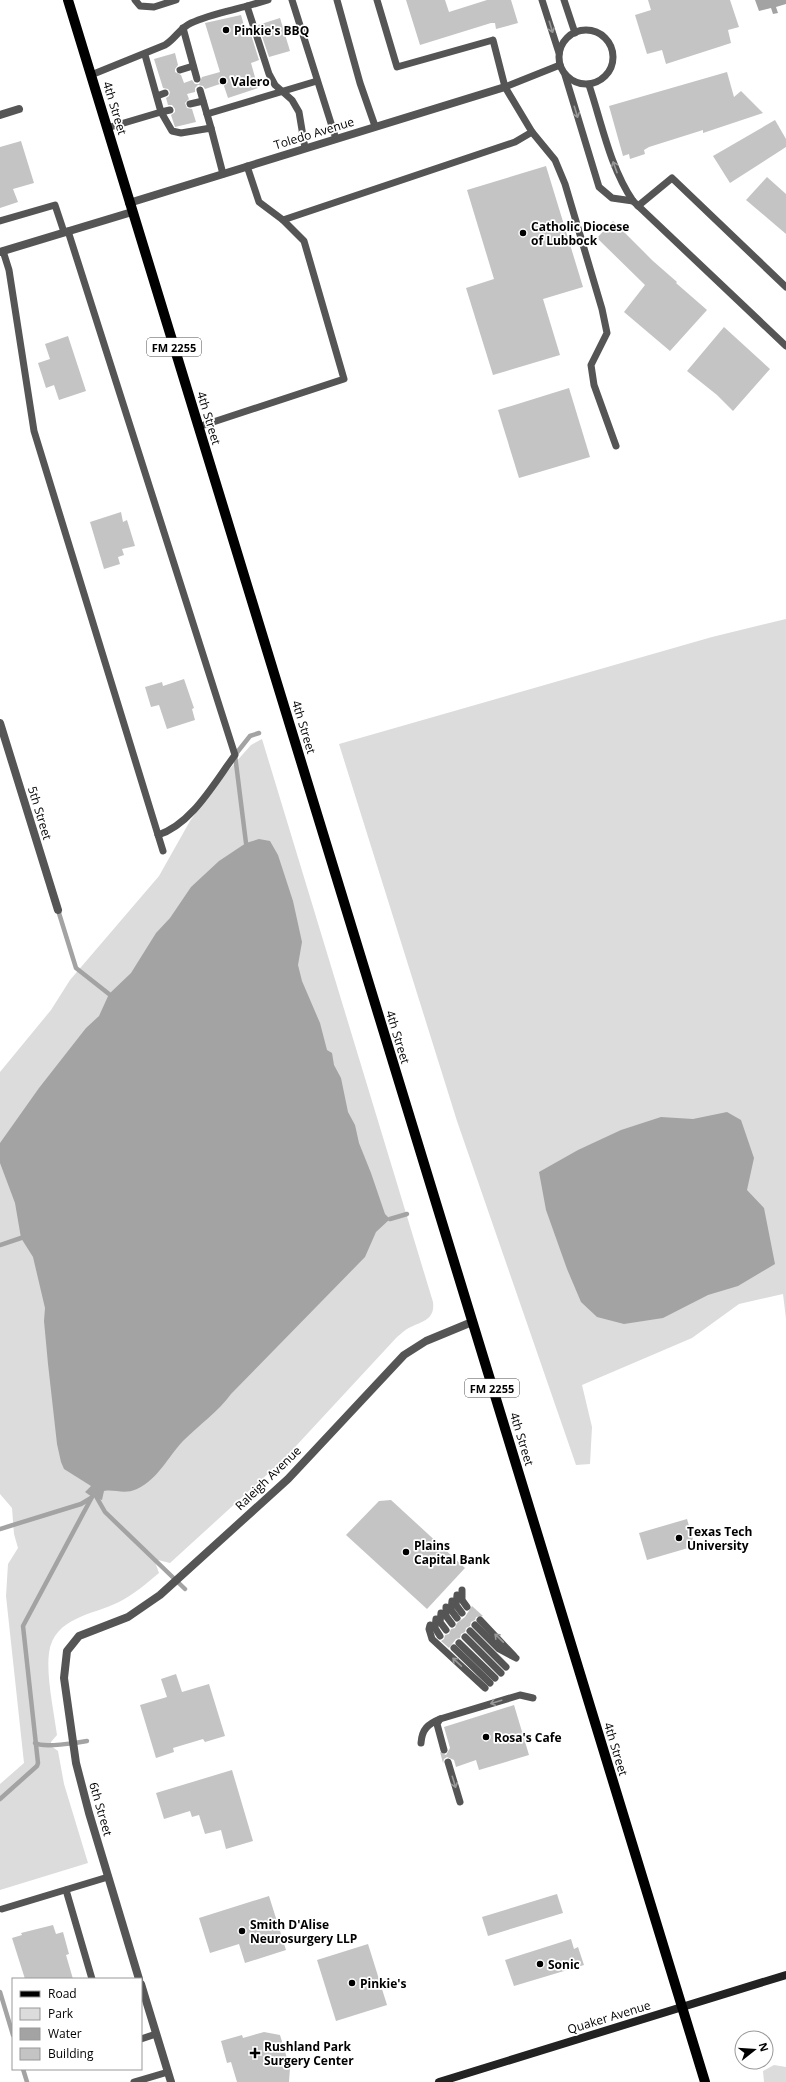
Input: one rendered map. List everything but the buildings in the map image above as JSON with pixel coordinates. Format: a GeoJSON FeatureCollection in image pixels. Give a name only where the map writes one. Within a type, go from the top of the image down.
{"type":"FeatureCollection","features":[{"type":"Feature","properties":{"kind":"main road","name":"4th Street"},"geometry":{"type":"LineString","coordinates":[[68,0],[704,2082]]}},
{"type":"Feature","properties":{"kind":"main road","name":"Quaker Avenue"},"geometry":{"type":"LineString","coordinates":[[439,2082],[786,1975]]}},
{"type":"Feature","properties":{"kind":"street","name":"Toledo Avenue"},"geometry":{"type":"LineString","coordinates":[[2,251],[66,231],[247,166],[505,87]]}},
{"type":"Feature","properties":{"kind":"street"},"geometry":{"type":"LineString","coordinates":[[0,115],[18,109]]}},
{"type":"Feature","properties":{"kind":"street","name":"5th Street"},"geometry":{"type":"LineString","coordinates":[[0,723],[58,910]]}},
{"type":"Feature","properties":{"kind":"street","name":"Raleigh Avenue"},"geometry":{"type":"LineString","coordinates":[[73,1644],[79,1636],[128,1617],[160,1594],[288,1479],[404,1354],[426,1341],[472,1322]]}},
{"type":"Feature","properties":{"kind":"street","name":"6th Street"},"geometry":{"type":"LineString","coordinates":[[73,1644],[67,1651],[64,1678],[72,1740],[82,1787],[139,1978]]}},
{"type":"Feature","properties":{"kind":"street"},"geometry":{"type":"LineString","coordinates":[[142,1987],[171,2082]]}},
{"type":"Feature","properties":{"kind":"lane"},"geometry":{"type":"LineString","coordinates":[[135,0],[140,6],[154,7],[176,0]]}},
{"type":"Feature","properties":{"kind":"lane"},"geometry":{"type":"LineString","coordinates":[[91,75],[145,55],[170,42],[183,28],[191,23],[268,0]]}},
{"type":"Feature","properties":{"kind":"lane"},"geometry":{"type":"LineString","coordinates":[[292,0],[336,139]]}},
{"type":"Feature","properties":{"kind":"lane"},"geometry":{"type":"LineString","coordinates":[[337,0],[360,83],[375,126]]}},
{"type":"Feature","properties":{"kind":"lane"},"geometry":{"type":"LineString","coordinates":[[377,0],[397,67],[493,40],[505,87],[532,132],[555,160],[565,184],[602,309],[607,333],[591,364],[594,385],[616,446]]}},
{"type":"Feature","properties":{"kind":"lane"},"geometry":{"type":"LineString","coordinates":[[542,0],[559,54],[560,65],[565,75],[599,188],[612,198],[636,204],[672,178],[786,287]]}},
{"type":"Feature","properties":{"kind":"lane"},"geometry":{"type":"LineString","coordinates":[[564,0],[575,33]]}},
{"type":"Feature","properties":{"kind":"lane"},"geometry":{"type":"LineString","coordinates":[[247,6],[269,74],[282,92],[292,100],[299,112],[305,148]]}},
{"type":"Feature","properties":{"kind":"lane"},"geometry":{"type":"LineString","coordinates":[[183,28],[197,79]]}},
{"type":"Feature","properties":{"kind":"lane"},"geometry":{"type":"LineString","coordinates":[[559,54],[563,42],[575,33],[586,30],[595,32],[602,36],[609,43],[612,51],[613,60],[610,69],[605,76],[589,85],[572,81],[565,75]]}},
{"type":"Feature","properties":{"kind":"lane"},"geometry":{"type":"LineString","coordinates":[[145,55],[161,112],[172,131],[181,133],[211,128]]}},
{"type":"Feature","properties":{"kind":"lane"},"geometry":{"type":"LineString","coordinates":[[505,87],[560,65]]}},
{"type":"Feature","properties":{"kind":"lane"},"geometry":{"type":"LineString","coordinates":[[180,70],[193,66]]}},
{"type":"Feature","properties":{"kind":"lane"},"geometry":{"type":"LineString","coordinates":[[152,78],[159,76]]}},
{"type":"Feature","properties":{"kind":"lane"},"geometry":{"type":"LineString","coordinates":[[207,114],[317,81]]}},
{"type":"Feature","properties":{"kind":"lane"},"geometry":{"type":"LineString","coordinates":[[589,85],[614,164],[622,184],[636,204],[786,346]]}},
{"type":"Feature","properties":{"kind":"lane"},"geometry":{"type":"LineString","coordinates":[[200,90],[223,174]]}},
{"type":"Feature","properties":{"kind":"lane"},"geometry":{"type":"LineString","coordinates":[[156,96],[165,93]]}},
{"type":"Feature","properties":{"kind":"lane"},"geometry":{"type":"LineString","coordinates":[[190,104],[203,101]]}},
{"type":"Feature","properties":{"kind":"lane"},"geometry":{"type":"LineString","coordinates":[[107,128],[170,110]]}},
{"type":"Feature","properties":{"kind":"lane"},"geometry":{"type":"LineString","coordinates":[[283,220],[515,142],[532,132]]}},
{"type":"Feature","properties":{"kind":"lane"},"geometry":{"type":"LineString","coordinates":[[198,427],[344,379],[304,241],[283,220],[259,202],[247,166]]}},
{"type":"Feature","properties":{"kind":"lane"},"geometry":{"type":"LineString","coordinates":[[0,221],[55,205],[66,231],[235,755],[189,815],[179,825],[158,835]]}},
{"type":"Feature","properties":{"kind":"lane"},"geometry":{"type":"LineString","coordinates":[[2,251],[9,270],[34,431],[163,850]]}},
{"type":"Feature","properties":{"kind":"lane"},"geometry":{"type":"LineString","coordinates":[[457,1596],[462,1600],[459,1616],[451,1610],[457,1596]]}},
{"type":"Feature","properties":{"kind":"lane"},"geometry":{"type":"LineString","coordinates":[[446,1607],[446,1616],[459,1616]]}},
{"type":"Feature","properties":{"kind":"lane"},"geometry":{"type":"LineString","coordinates":[[438,1616],[435,1628],[443,1633]]}},
{"type":"Feature","properties":{"kind":"lane"},"geometry":{"type":"LineString","coordinates":[[430,1625],[429,1629],[432,1639],[496,1678]]}},
{"type":"Feature","properties":{"kind":"lane"},"geometry":{"type":"LineString","coordinates":[[496,1678],[472,1628],[499,1649],[516,1658]]}},
{"type":"Feature","properties":{"kind":"lane"},"geometry":{"type":"LineString","coordinates":[[456,1645],[496,1678]]}},
{"type":"Feature","properties":{"kind":"lane"},"geometry":{"type":"LineString","coordinates":[[421,1743],[424,1730],[428,1724],[440,1719],[520,1695],[533,1698]]}},
{"type":"Feature","properties":{"kind":"lane"},"geometry":{"type":"LineString","coordinates":[[440,1719],[437,1724],[444,1750]]}},
{"type":"Feature","properties":{"kind":"lane"},"geometry":{"type":"LineString","coordinates":[[448,1762],[460,1802]]}},
{"type":"Feature","properties":{"kind":"lane"},"geometry":{"type":"LineString","coordinates":[[2,1909],[108,1878]]}},
{"type":"Feature","properties":{"kind":"lane"},"geometry":{"type":"LineString","coordinates":[[66,1890],[92,1978]]}},
{"type":"Feature","properties":{"kind":"lane"},"geometry":{"type":"LineString","coordinates":[[142,2039],[156,2034]]}},
{"type":"Feature","properties":{"kind":"lane"},"geometry":{"type":"LineString","coordinates":[[134,2082],[168,2072]]}},
{"type":"Feature","properties":{"kind":"green space","name":"Texas Tech University"},"geometry":{"type":"Polygon","coordinates":[[[786,619],[786,1319],[783,1294],[739,1304],[692,1338],[582,1385],[592,1427],[590,1464],[576,1465],[457,1121],[339,744],[712,637],[786,619]]]}},
{"type":"Feature","properties":{"kind":"green space"},"geometry":{"type":"Polygon","coordinates":[[[262,739],[433,1302],[432,1312],[428,1318],[409,1328],[397,1337],[283,1460],[170,1563],[158,1560],[155,1562],[159,1573],[140,1589],[119,1602],[76,1619],[66,1624],[58,1632],[52,1641],[48,1662],[49,1683],[57,1735],[51,1742],[51,1746],[58,1751],[64,1784],[88,1863],[0,1890],[0,1784],[24,1763],[6,1596],[8,1564],[18,1548],[14,1534],[12,1508],[0,1494],[0,1072],[51,1010],[70,980],[159,876],[190,821],[219,781],[251,745],[262,739]]]}},
{"type":"Feature","properties":{"kind":"green space"},"geometry":{"type":"Polygon","coordinates":[[[774,2065],[786,2067],[786,2082],[764,2082],[763,2071],[774,2070],[774,2065]]]}},
{"type":"Feature","properties":{"kind":"water"},"geometry":{"type":"Polygon","coordinates":[[[755,0],[786,0],[786,4],[776,7],[778,13],[773,14],[771,8],[759,11],[755,0]]]}},
{"type":"Feature","properties":{"kind":"water"},"geometry":{"type":"Polygon","coordinates":[[[259,839],[270,841],[278,855],[293,901],[302,942],[298,965],[302,981],[320,1023],[327,1050],[332,1053],[334,1065],[341,1078],[348,1112],[355,1125],[359,1143],[385,1214],[390,1219],[376,1232],[365,1257],[220,1407],[183,1441],[151,1480],[137,1489],[128,1492],[104,1491],[102,1500],[92,1497],[85,1492],[91,1486],[64,1469],[61,1462],[57,1444],[48,1364],[44,1321],[45,1308],[33,1257],[21,1238],[15,1203],[0,1163],[0,1143],[39,1088],[86,1028],[99,1016],[109,994],[131,973],[156,933],[170,918],[191,887],[219,861],[246,843],[259,839]]]}},
{"type":"Feature","properties":{"kind":"water"},"geometry":{"type":"Polygon","coordinates":[[[727,1112],[741,1120],[754,1158],[747,1190],[764,1208],[775,1264],[738,1286],[708,1295],[663,1318],[624,1324],[597,1317],[581,1302],[567,1269],[546,1210],[539,1172],[578,1150],[621,1130],[661,1117],[693,1119],[727,1112]]]}},
{"type":"Feature","properties":{"kind":"waterway"},"geometry":{"type":"LineString","coordinates":[[246,843],[235,755],[250,736],[259,733]]}},
{"type":"Feature","properties":{"kind":"waterway"},"geometry":{"type":"LineString","coordinates":[[58,910],[76,968],[109,994]]}},
{"type":"Feature","properties":{"kind":"waterway"},"geometry":{"type":"LineString","coordinates":[[390,1219],[407,1214]]}},
{"type":"Feature","properties":{"kind":"waterway"},"geometry":{"type":"LineString","coordinates":[[0,1245],[21,1238]]}},
{"type":"Feature","properties":{"kind":"waterway"},"geometry":{"type":"LineString","coordinates":[[0,1799],[37,1766],[38,1763],[23,1626],[92,1497]]}},
{"type":"Feature","properties":{"kind":"waterway"},"geometry":{"type":"LineString","coordinates":[[0,1529],[81,1504],[91,1498]]}},
{"type":"Feature","properties":{"kind":"waterway"},"geometry":{"type":"LineString","coordinates":[[97,1498],[105,1512],[185,1589]]}},
{"type":"Feature","properties":{"kind":"waterway"},"geometry":{"type":"LineString","coordinates":[[35,1743],[52,1745],[87,1741]]}},
{"type":"Feature","properties":{"kind":"waterway"},"geometry":{"type":"LineString","coordinates":[[0,1992],[12,2032]]}},
{"type":"Feature","properties":{"kind":"waterway"},"geometry":{"type":"LineString","coordinates":[[23,2070],[27,2082]]}},
{"type":"Feature","properties":{"kind":"place","name":"Pinkie's BBQ"},"geometry":{"type":"Point","coordinates":[226,30]}},
{"type":"Feature","properties":{"kind":"place","name":"Valero"},"geometry":{"type":"Point","coordinates":[223,81]}},
{"type":"Feature","properties":{"kind":"place","name":"Catholic Diocese of Lubbock"},"geometry":{"type":"Point","coordinates":[523,233]}},
{"type":"Feature","properties":{"kind":"place","name":"Texas Tech University"},"geometry":{"type":"Point","coordinates":[679,1538]}},
{"type":"Feature","properties":{"kind":"place","name":"Plains Capital Bank"},"geometry":{"type":"Point","coordinates":[406,1552]}},
{"type":"Feature","properties":{"kind":"place","name":"Rosa's Cafe"},"geometry":{"type":"Point","coordinates":[486,1737]}},
{"type":"Feature","properties":{"kind":"place","name":"Smith D'Alise Neurosurgery LLP"},"geometry":{"type":"Point","coordinates":[242,1931]}},
{"type":"Feature","properties":{"kind":"place","name":"Sonic"},"geometry":{"type":"Point","coordinates":[540,1964]}},
{"type":"Feature","properties":{"kind":"place","name":"Pinkie's"},"geometry":{"type":"Point","coordinates":[352,1983]}},
{"type":"Feature","properties":{"kind":"place","name":"Rushland Park Surgery Center"},"geometry":{"type":"Point","coordinates":[255,2053]}}]}
